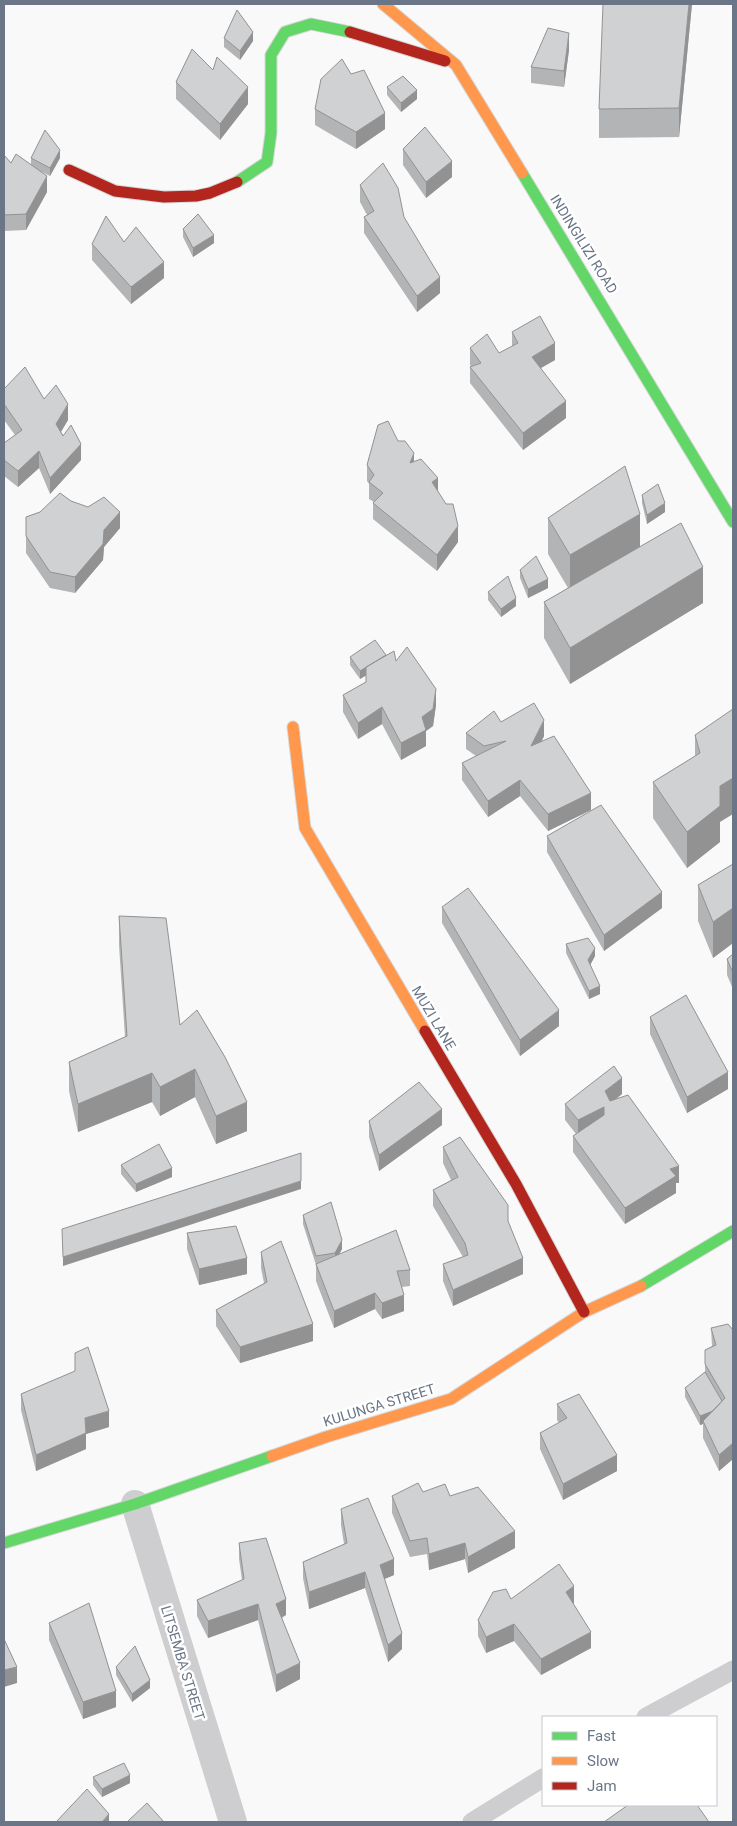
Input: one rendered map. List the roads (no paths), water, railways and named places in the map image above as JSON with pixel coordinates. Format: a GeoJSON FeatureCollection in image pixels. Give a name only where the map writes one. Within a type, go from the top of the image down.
{"type":"FeatureCollection","features":[{"type":"Feature","properties":{"kind":"street","name":"INDINGILIZI ROAD"},"geometry":{"type":"LineString","coordinates":[[383,4],[456,65],[609,314],[733,522]]}},
{"type":"Feature","properties":{"kind":"street"},"geometry":{"type":"LineString","coordinates":[[69,170],[113,191],[162,197],[194,198],[225,189],[248,176],[267,162],[271,133],[264,51],[285,32],[312,24],[347,31],[456,65]]}},
{"type":"Feature","properties":{"kind":"street","name":"MUZI LANE"},"geometry":{"type":"LineString","coordinates":[[293,727],[305,828],[516,1184],[584,1312]]}},
{"type":"Feature","properties":{"kind":"street","name":"KULUNGA STREET"},"geometry":{"type":"LineString","coordinates":[[4,1543],[135,1504],[326,1437],[451,1399],[584,1312],[646,1284],[733,1231]]}},
{"type":"Feature","properties":{"kind":"street","name":"LITSEMBA STREET"},"geometry":{"type":"LineString","coordinates":[[135,1504],[233,1822]]}},
{"type":"Feature","properties":{"kind":"lane"},"geometry":{"type":"LineString","coordinates":[[648,1716],[733,1670]]}},
{"type":"Feature","properties":{"kind":"lane"},"geometry":{"type":"LineString","coordinates":[[472,1822],[542,1779]]}}]}
